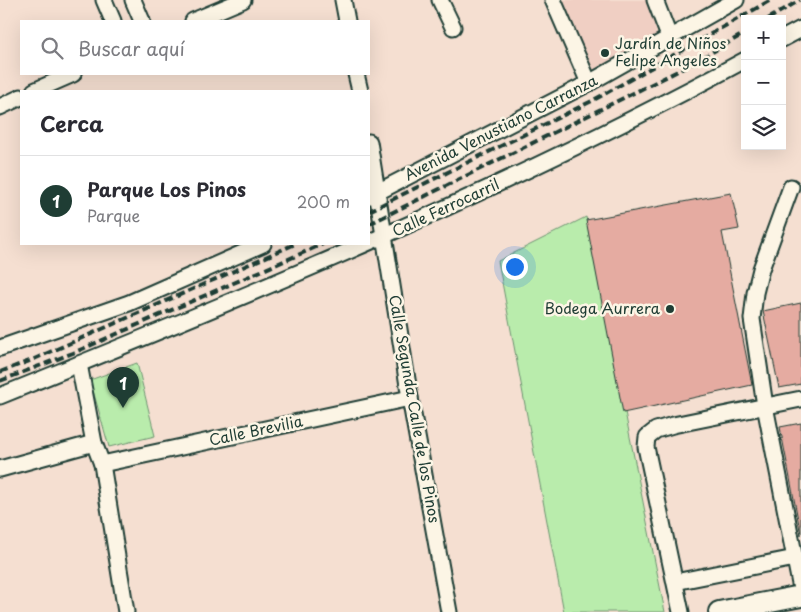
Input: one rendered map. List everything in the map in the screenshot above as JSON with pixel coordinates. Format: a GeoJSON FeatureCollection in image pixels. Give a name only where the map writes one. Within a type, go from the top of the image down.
{"type":"FeatureCollection","features":[{"type":"Feature","properties":{"kind":"main road"},"geometry":{"type":"LineString","coordinates":[[719,612],[801,596]]}},
{"type":"Feature","properties":{"kind":"street"},"geometry":{"type":"LineString","coordinates":[[104,0],[113,20]]}},
{"type":"Feature","properties":{"kind":"street"},"geometry":{"type":"LineString","coordinates":[[133,0],[142,20]]}},
{"type":"Feature","properties":{"kind":"street"},"geometry":{"type":"LineString","coordinates":[[195,20],[242,0]]}},
{"type":"Feature","properties":{"kind":"street"},"geometry":{"type":"LineString","coordinates":[[343,0],[347,20]]}},
{"type":"Feature","properties":{"kind":"street"},"geometry":{"type":"LineString","coordinates":[[440,0],[453,27]]}},
{"type":"Feature","properties":{"kind":"street"},"geometry":{"type":"LineString","coordinates":[[553,0],[589,83]]}},
{"type":"Feature","properties":{"kind":"street"},"geometry":{"type":"LineString","coordinates":[[655,0],[670,39]]}},
{"type":"Feature","properties":{"kind":"street","name":"Avenida Venustiano Carranza"},"geometry":{"type":"LineString","coordinates":[[375,198],[670,39],[736,0]]}},
{"type":"Feature","properties":{"kind":"street"},"geometry":{"type":"LineString","coordinates":[[786,37],[801,29]]}},
{"type":"Feature","properties":{"kind":"street","name":"Calle Ferrocarril"},"geometry":{"type":"LineString","coordinates":[[370,243],[646,114],[741,62]]}},
{"type":"Feature","properties":{"kind":"street"},"geometry":{"type":"LineString","coordinates":[[36,90],[71,75]]}},
{"type":"Feature","properties":{"kind":"street"},"geometry":{"type":"LineString","coordinates":[[356,75],[360,90]]}},
{"type":"Feature","properties":{"kind":"street"},"geometry":{"type":"LineString","coordinates":[[0,106],[20,97]]}},
{"type":"Feature","properties":{"kind":"street","name":"Calle Segunda Calle de los Pinos"},"geometry":{"type":"LineString","coordinates":[[370,151],[375,198],[385,237],[410,398],[450,612]]}},
{"type":"Feature","properties":{"kind":"street"},"geometry":{"type":"LineString","coordinates":[[791,187],[755,293],[752,319],[765,406],[801,589]]}},
{"type":"Feature","properties":{"kind":"street"},"geometry":{"type":"LineString","coordinates":[[0,348],[129,303],[261,245]]}},
{"type":"Feature","properties":{"kind":"street","name":"Calle Ferrocarril"},"geometry":{"type":"LineString","coordinates":[[0,396],[366,245]]}},
{"type":"Feature","properties":{"kind":"street"},"geometry":{"type":"LineString","coordinates":[[79,364],[94,443],[102,464],[126,612]]}},
{"type":"Feature","properties":{"kind":"street","name":"Calle Brevilia"},"geometry":{"type":"LineString","coordinates":[[102,464],[410,398]]}},
{"type":"Feature","properties":{"kind":"street"},"geometry":{"type":"LineString","coordinates":[[681,612],[646,447],[647,437],[656,430],[673,425],[801,399]]}},
{"type":"Feature","properties":{"kind":"street"},"geometry":{"type":"LineString","coordinates":[[0,469],[94,443]]}},
{"type":"Feature","properties":{"kind":"street"},"geometry":{"type":"LineString","coordinates":[[676,582],[795,558]]}},
{"type":"Feature","properties":{"kind":"shaded area","name":"Jardín de Niños Felipe Angeles"},"geometry":{"type":"Polygon","coordinates":[[[560,0],[647,0],[657,35],[593,72],[560,0]]]}},
{"type":"Feature","properties":{"kind":"green space"},"geometry":{"type":"Polygon","coordinates":[[[586,217],[665,612],[564,612],[498,261],[586,217]]]}},
{"type":"Feature","properties":{"kind":"green space"},"geometry":{"type":"Polygon","coordinates":[[[137,363],[155,436],[109,447],[90,380],[137,363]]]}},
{"type":"Feature","properties":{"kind":"building","name":"Bodega Aurrera"},"geometry":{"type":"Polygon","coordinates":[[[731,193],[739,229],[722,232],[752,385],[623,413],[586,220],[731,193]]]}},
{"type":"Feature","properties":{"kind":"building"},"geometry":{"type":"Polygon","coordinates":[[[801,303],[801,384],[779,388],[763,311],[801,303]]]}},
{"type":"Feature","properties":{"kind":"building"},"geometry":{"type":"Polygon","coordinates":[[[801,423],[801,535],[780,427],[801,423]]]}},
{"type":"Feature","properties":{"kind":"railway"},"geometry":{"type":"LineString","coordinates":[[370,211],[592,101],[771,0]]}},
{"type":"Feature","properties":{"kind":"railway"},"geometry":{"type":"LineString","coordinates":[[775,15],[800,0]]}},
{"type":"Feature","properties":{"kind":"railway"},"geometry":{"type":"LineString","coordinates":[[370,224],[692,64],[741,35]]}},
{"type":"Feature","properties":{"kind":"railway"},"geometry":{"type":"LineString","coordinates":[[0,372],[32,360],[293,245]]}},
{"type":"Feature","properties":{"kind":"railway"},"geometry":{"type":"LineString","coordinates":[[0,381],[73,353],[321,245]]}},
{"type":"Feature","properties":{"kind":"place","name":"Jardín de Niños Felipe Angeles"},"geometry":{"type":"Point","coordinates":[605,53]}},
{"type":"Feature","properties":{"kind":"place","name":"Bodega Aurrera"},"geometry":{"type":"Point","coordinates":[670,309]}},
{"type":"Feature","properties":{"kind":"place","name":"Parque Los Pinos"},"geometry":{"type":"Point","coordinates":[123,408]}}]}
